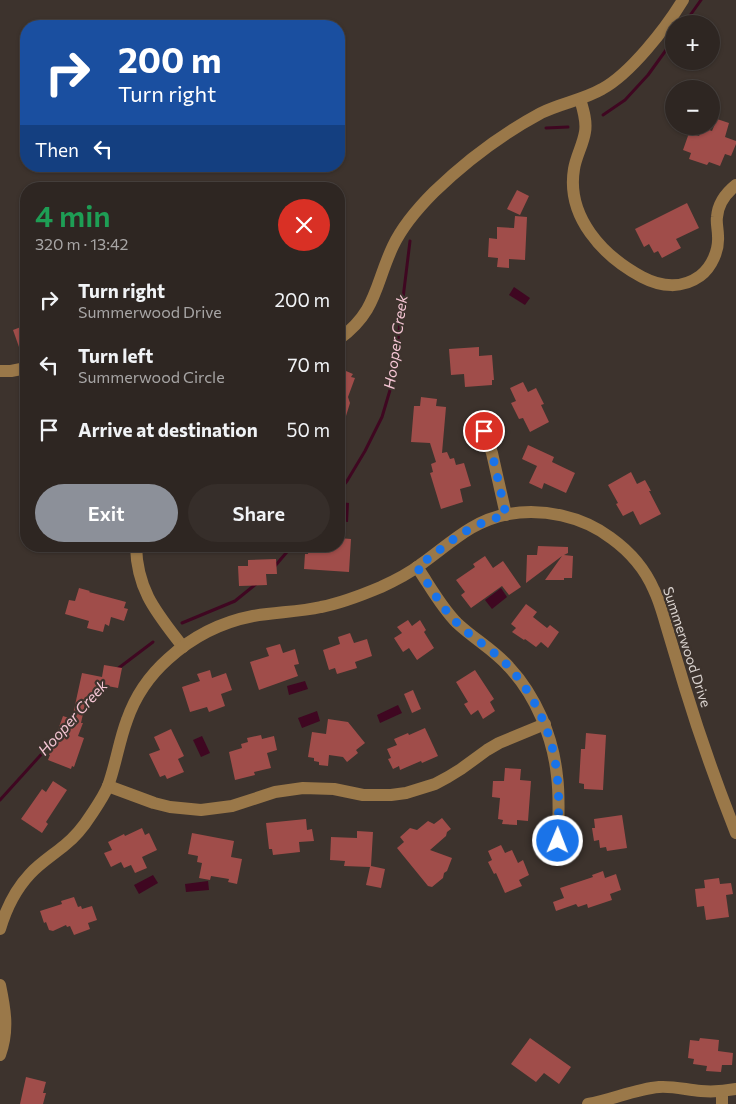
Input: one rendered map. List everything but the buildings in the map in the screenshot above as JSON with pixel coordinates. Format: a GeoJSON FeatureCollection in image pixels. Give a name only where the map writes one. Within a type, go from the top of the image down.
{"type":"FeatureCollection","features":[{"type":"Feature","properties":{"kind":"street"},"geometry":{"type":"LineString","coordinates":[[345,334],[366,312],[375,294],[388,257],[400,233],[414,213],[434,192],[464,165],[507,133],[543,112],[603,89],[626,71],[649,47],[683,0]]}},
{"type":"Feature","properties":{"kind":"street"},"geometry":{"type":"LineString","coordinates":[[580,99],[586,126],[574,172],[573,191],[578,210],[586,228],[598,243],[633,272],[654,283],[668,286],[684,283],[700,275],[708,268],[716,251],[718,237],[716,218],[720,204],[736,185]]}},
{"type":"Feature","properties":{"kind":"street"},"geometry":{"type":"LineString","coordinates":[[0,371],[20,369]]}},
{"type":"Feature","properties":{"kind":"street"},"geometry":{"type":"LineString","coordinates":[[484,431],[492,453],[506,515]]}},
{"type":"Feature","properties":{"kind":"street","name":"Summerwood Drive"},"geometry":{"type":"LineString","coordinates":[[0,929],[10,901],[21,885],[30,874],[68,843],[90,818],[108,786],[127,719],[134,703],[155,672],[167,660],[183,647],[221,625],[255,616],[322,607],[383,586],[417,567],[466,531],[489,520],[506,515],[536,512],[569,517],[598,529],[611,538],[633,557],[641,568],[655,590],[711,769],[736,833]]}},
{"type":"Feature","properties":{"kind":"street"},"geometry":{"type":"LineString","coordinates":[[136,552],[139,575],[144,591],[158,615],[183,647]]}},
{"type":"Feature","properties":{"kind":"street"},"geometry":{"type":"LineString","coordinates":[[417,567],[450,616],[502,659],[518,678],[536,705],[545,724],[557,776],[558,841]]}},
{"type":"Feature","properties":{"kind":"street"},"geometry":{"type":"LineString","coordinates":[[108,786],[154,803],[170,807],[201,810],[232,806],[275,792],[303,788],[334,789],[363,795],[406,793],[442,781],[499,743],[545,724]]}},
{"type":"Feature","properties":{"kind":"street"},"geometry":{"type":"LineString","coordinates":[[0,985],[6,1023],[0,1055]]}},
{"type":"Feature","properties":{"kind":"street"},"geometry":{"type":"LineString","coordinates":[[588,1104],[637,1091],[661,1087],[701,1091],[736,1089]]}},
{"type":"Feature","properties":{"kind":"street"},"geometry":{"type":"LineString","coordinates":[[722,1091],[722,1104]]}},
{"type":"Feature","properties":{"kind":"shaded area"},"geometry":{"type":"Polygon","coordinates":[[[514,287],[530,298],[525,305],[509,295],[514,287]]]}},
{"type":"Feature","properties":{"kind":"shaded area"},"geometry":{"type":"Polygon","coordinates":[[[345,503],[349,503],[348,522],[345,522],[345,503]]]}},
{"type":"Feature","properties":{"kind":"shaded area"},"geometry":{"type":"Polygon","coordinates":[[[501,588],[507,597],[492,609],[485,600],[501,588]]]}},
{"type":"Feature","properties":{"kind":"shaded area"},"geometry":{"type":"Polygon","coordinates":[[[305,681],[308,689],[289,695],[287,686],[305,681]]]}},
{"type":"Feature","properties":{"kind":"shaded area"},"geometry":{"type":"Polygon","coordinates":[[[398,705],[402,713],[380,723],[377,715],[398,705]]]}},
{"type":"Feature","properties":{"kind":"shaded area"},"geometry":{"type":"Polygon","coordinates":[[[317,711],[320,721],[302,728],[298,718],[317,711]]]}},
{"type":"Feature","properties":{"kind":"shaded area"},"geometry":{"type":"Polygon","coordinates":[[[202,736],[210,753],[201,757],[193,740],[202,736]]]}},
{"type":"Feature","properties":{"kind":"shaded area"},"geometry":{"type":"Polygon","coordinates":[[[153,875],[158,883],[139,894],[134,885],[153,875]]]}},
{"type":"Feature","properties":{"kind":"shaded area"},"geometry":{"type":"Polygon","coordinates":[[[208,881],[209,890],[186,892],[185,884],[208,881]]]}},
{"type":"Feature","properties":{"kind":"waterway","name":"Hooper Creek"},"geometry":{"type":"LineString","coordinates":[[690,15],[701,0]]}},
{"type":"Feature","properties":{"kind":"waterway","name":"Hooper Creek"},"geometry":{"type":"LineString","coordinates":[[603,115],[625,100],[648,75],[665,51]]}},
{"type":"Feature","properties":{"kind":"waterway","name":"Hooper Creek"},"geometry":{"type":"LineString","coordinates":[[546,128],[568,127]]}},
{"type":"Feature","properties":{"kind":"waterway","name":"Hooper Creek"},"geometry":{"type":"LineString","coordinates":[[345,484],[365,451],[382,417],[393,380],[410,241]]}},
{"type":"Feature","properties":{"kind":"waterway","name":"Hooper Creek"},"geometry":{"type":"LineString","coordinates":[[275,566],[287,552]]}},
{"type":"Feature","properties":{"kind":"waterway","name":"Hooper Creek"},"geometry":{"type":"LineString","coordinates":[[182,623],[235,601],[256,584]]}},
{"type":"Feature","properties":{"kind":"waterway","name":"Hooper Creek"},"geometry":{"type":"LineString","coordinates":[[116,670],[153,642]]}},
{"type":"Feature","properties":{"kind":"waterway","name":"Hooper Creek"},"geometry":{"type":"LineString","coordinates":[[0,800],[57,737]]}},
{"type":"Feature","properties":{"kind":"route"},"geometry":{"type":"LineString","coordinates":[[484,431],[492,453],[506,515],[489,520],[459,535],[417,567],[450,616],[502,659],[528,691],[536,705],[545,724],[555,759],[558,841]]}}]}
